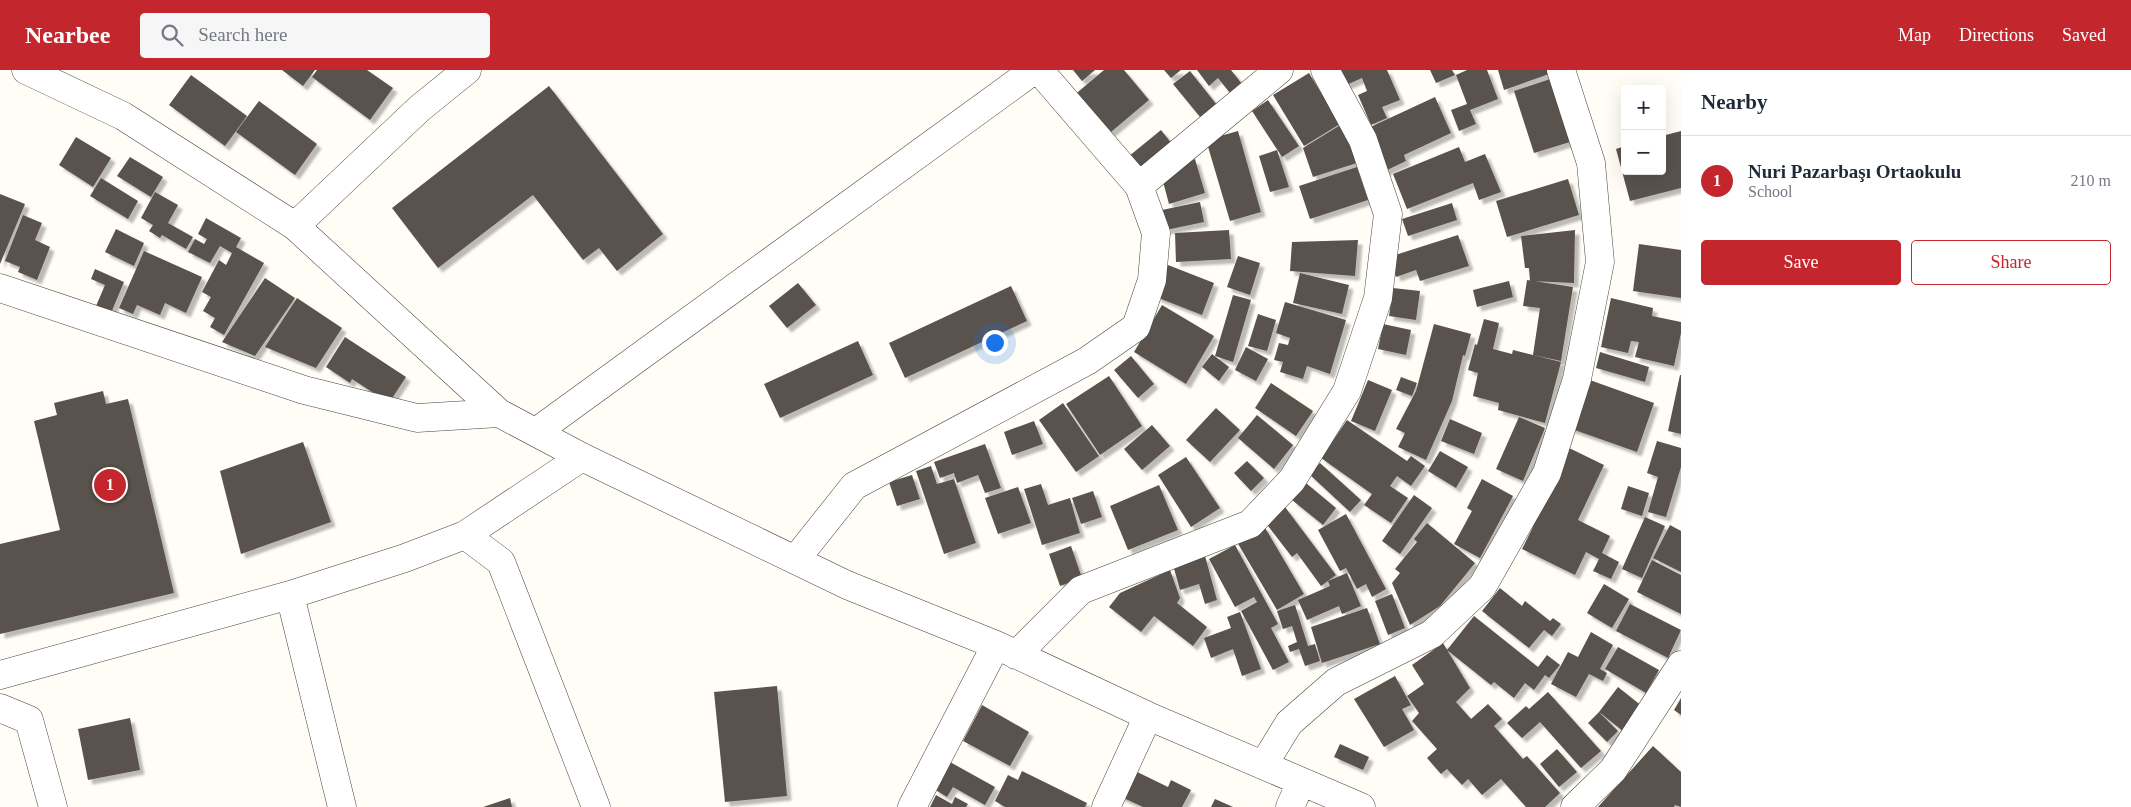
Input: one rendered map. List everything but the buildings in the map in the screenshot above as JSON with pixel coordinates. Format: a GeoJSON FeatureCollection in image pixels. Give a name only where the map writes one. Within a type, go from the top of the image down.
{"type":"FeatureCollection","features":[{"type":"Feature","properties":{"kind":"street"},"geometry":{"type":"LineString","coordinates":[[26,70],[122,116],[295,226],[499,414],[582,457],[847,584],[1006,650],[1148,716],[1362,807]]}},
{"type":"Feature","properties":{"kind":"street"},"geometry":{"type":"LineString","coordinates":[[295,226],[420,108],[467,70]]}},
{"type":"Feature","properties":{"kind":"street"},"geometry":{"type":"LineString","coordinates":[[536,432],[1034,70]]}},
{"type":"Feature","properties":{"kind":"street"},"geometry":{"type":"LineString","coordinates":[[796,559],[854,486],[1087,361],[1136,327],[1152,280],[1156,233],[1139,186],[1039,70]]}},
{"type":"Feature","properties":{"kind":"street"},"geometry":{"type":"LineString","coordinates":[[1139,186],[1279,70]]}},
{"type":"Feature","properties":{"kind":"street"},"geometry":{"type":"LineString","coordinates":[[912,807],[1006,650],[1081,590],[1250,524],[1292,480],[1347,391],[1378,298],[1388,214],[1362,140],[1325,70]]}},
{"type":"Feature","properties":{"kind":"street"},"geometry":{"type":"LineString","coordinates":[[1264,764],[1289,723],[1336,682],[1432,634],[1482,587],[1547,473],[1577,379],[1600,262],[1591,163],[1561,70]]}},
{"type":"Feature","properties":{"kind":"street"},"geometry":{"type":"LineString","coordinates":[[0,288],[314,392],[417,418],[499,414]]}},
{"type":"Feature","properties":{"kind":"street"},"geometry":{"type":"LineString","coordinates":[[0,675],[290,594],[405,558],[465,535],[582,457]]}},
{"type":"Feature","properties":{"kind":"street"},"geometry":{"type":"LineString","coordinates":[[465,535],[501,562],[596,807]]}},
{"type":"Feature","properties":{"kind":"street"},"geometry":{"type":"LineString","coordinates":[[290,594],[342,807]]}},
{"type":"Feature","properties":{"kind":"street"},"geometry":{"type":"LineString","coordinates":[[1575,807],[1613,770],[1681,665]]}},
{"type":"Feature","properties":{"kind":"street"},"geometry":{"type":"LineString","coordinates":[[0,708],[29,720],[53,807]]}},
{"type":"Feature","properties":{"kind":"street"},"geometry":{"type":"LineString","coordinates":[[1106,807],[1148,716]]}},
{"type":"Feature","properties":{"kind":"street"},"geometry":{"type":"LineString","coordinates":[[1290,807],[1301,782]]}},
{"type":"Feature","properties":{"kind":"place","name":"Nuri Pazarbaşı Ortaokulu"},"geometry":{"type":"Point","coordinates":[110,485]}}]}
